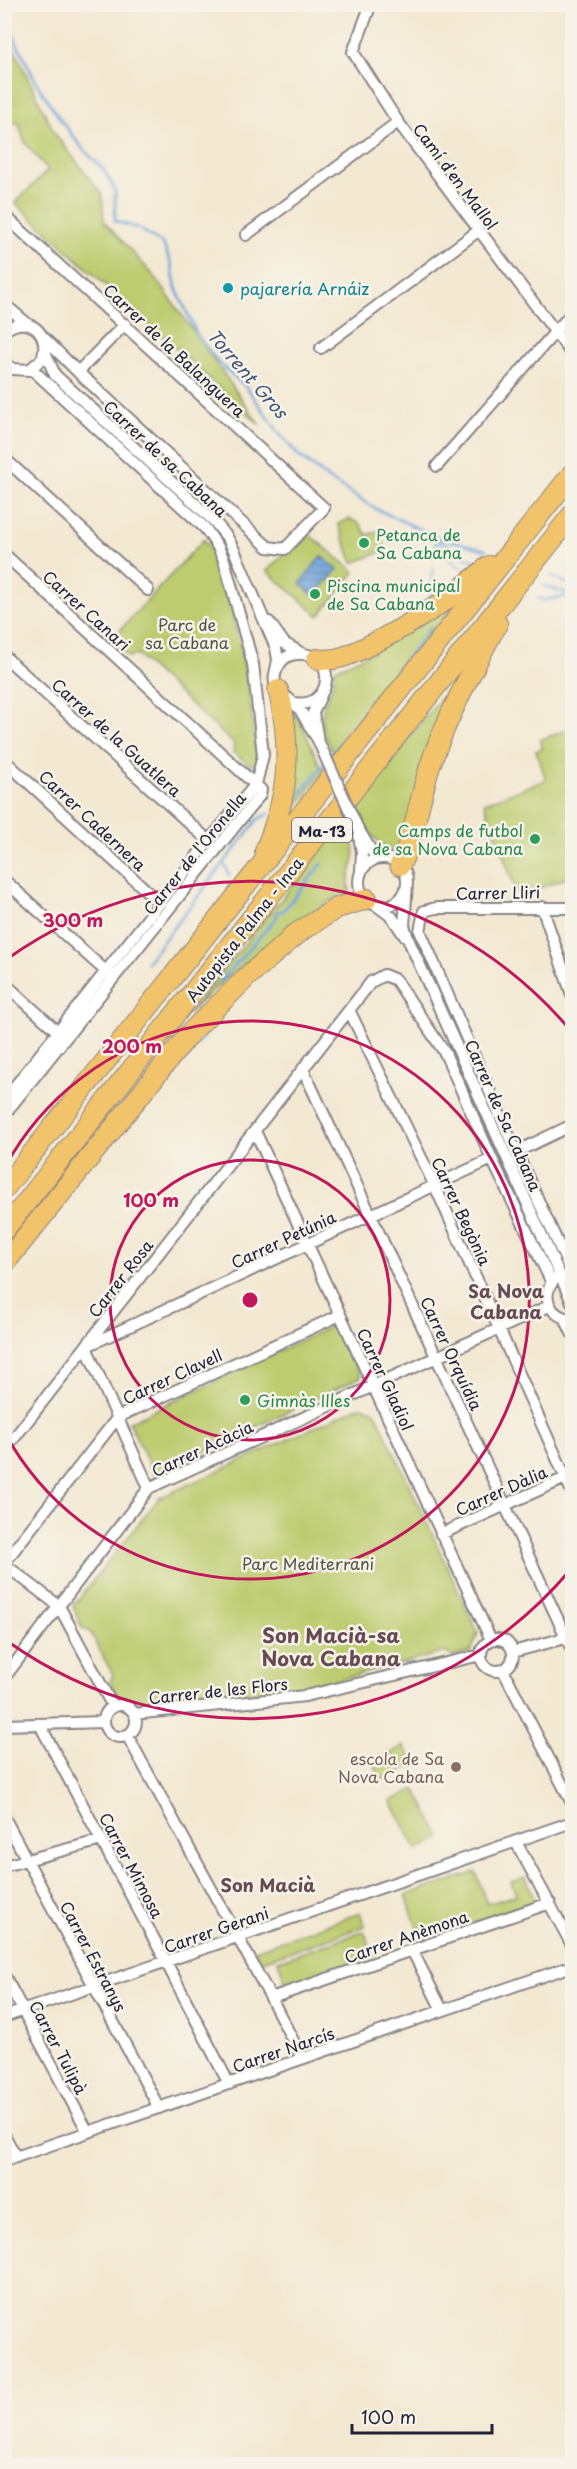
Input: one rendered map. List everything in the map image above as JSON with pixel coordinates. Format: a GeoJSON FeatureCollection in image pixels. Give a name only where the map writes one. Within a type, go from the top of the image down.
{"type":"FeatureCollection","features":[{"type":"Feature","properties":{"kind":"highway","name":"Autopista Palma - Inca"},"geometry":{"type":"LineString","coordinates":[[4,1189],[573,474]]}},
{"type":"Feature","properties":{"kind":"highway","name":"Autopista Palma - Inca"},"geometry":{"type":"LineString","coordinates":[[4,1230],[573,515]]}},
{"type":"Feature","properties":{"kind":"highway"},"geometry":{"type":"LineString","coordinates":[[310,656],[341,658],[428,614],[523,537]]}},
{"type":"Feature","properties":{"kind":"highway"},"geometry":{"type":"LineString","coordinates":[[395,862],[408,850],[421,793],[440,739],[464,686],[518,583]]}},
{"type":"Feature","properties":{"kind":"highway"},"geometry":{"type":"LineString","coordinates":[[257,872],[278,819],[287,778],[282,703],[284,696]]}},
{"type":"Feature","properties":{"kind":"highway"},"geometry":{"type":"LineString","coordinates":[[126,1077],[212,996],[271,949],[337,908],[371,902]]}},
{"type":"Feature","properties":{"kind":"highway"},"geometry":{"type":"LineString","coordinates":[[4,1264],[190,1033],[250,974],[301,931]]}},
{"type":"Feature","properties":{"kind":"street","name":"Camí d'en Mallol"},"geometry":{"type":"LineString","coordinates":[[371,4],[353,52],[398,122],[573,354]]}},
{"type":"Feature","properties":{"kind":"street"},"geometry":{"type":"LineString","coordinates":[[246,235],[398,122]]}},
{"type":"Feature","properties":{"kind":"street","name":"Carrer de la Balanguera"},"geometry":{"type":"LineString","coordinates":[[4,215],[324,508],[285,549],[268,547],[78,372]]}},
{"type":"Feature","properties":{"kind":"street"},"geometry":{"type":"LineString","coordinates":[[321,348],[478,231]]}},
{"type":"Feature","properties":{"kind":"street"},"geometry":{"type":"LineString","coordinates":[[4,304],[42,336],[78,372],[125,324]]}},
{"type":"Feature","properties":{"kind":"street"},"geometry":{"type":"LineString","coordinates":[[437,466],[573,313]]}},
{"type":"Feature","properties":{"kind":"street"},"geometry":{"type":"LineString","coordinates":[[8,326],[30,325]]}},
{"type":"Feature","properties":{"kind":"street","name":"Carrer de sa Cabana"},"geometry":{"type":"LineString","coordinates":[[42,336],[45,352],[55,375],[222,531],[234,550],[277,651],[276,670]]}},
{"type":"Feature","properties":{"kind":"street"},"geometry":{"type":"LineString","coordinates":[[4,376],[28,371],[42,359],[45,352]]}},
{"type":"Feature","properties":{"kind":"street"},"geometry":{"type":"LineString","coordinates":[[4,363],[13,369],[55,375]]}},
{"type":"Feature","properties":{"kind":"street"},"geometry":{"type":"LineString","coordinates":[[28,371],[205,528],[218,547],[253,664],[263,756],[256,784]]}},
{"type":"Feature","properties":{"kind":"street"},"geometry":{"type":"LineString","coordinates":[[4,458],[148,590]]}},
{"type":"Feature","properties":{"kind":"street","name":"Carrer Canari"},"geometry":{"type":"LineString","coordinates":[[6,559],[256,784]]}},
{"type":"Feature","properties":{"kind":"street","name":"Carrer de sa Cabana"},"geometry":{"type":"LineString","coordinates":[[258,606],[284,643],[310,656]]}},
{"type":"Feature","properties":{"kind":"street","name":"Carrer de la Guatlera"},"geometry":{"type":"LineString","coordinates":[[4,656],[209,841]]}},
{"type":"Feature","properties":{"kind":"street"},"geometry":{"type":"LineString","coordinates":[[317,738],[314,713],[326,686],[324,666],[310,656],[288,656],[276,670],[284,696],[299,708],[317,738],[357,827],[372,852],[395,862],[406,877],[405,891],[396,902],[390,905],[371,902],[359,884],[362,852],[357,827]]}},
{"type":"Feature","properties":{"kind":"street"},"geometry":{"type":"LineString","coordinates":[[284,696],[304,703],[321,695]]}},
{"type":"Feature","properties":{"kind":"street","name":"Carrer Cadernera"},"geometry":{"type":"LineString","coordinates":[[4,760],[160,903]]}},
{"type":"Feature","properties":{"kind":"street","name":"Carrer de l'Oronella"},"geometry":{"type":"LineString","coordinates":[[4,1100],[58,1032],[109,975],[260,795],[261,789],[256,784],[160,903],[109,975],[4,1115]]}},
{"type":"Feature","properties":{"kind":"street"},"geometry":{"type":"LineString","coordinates":[[361,871],[365,865],[377,859],[395,862]]}},
{"type":"Feature","properties":{"kind":"street"},"geometry":{"type":"LineString","coordinates":[[4,879],[109,975]]}},
{"type":"Feature","properties":{"kind":"street","name":"Carrer de Sa Cabana"},"geometry":{"type":"LineString","coordinates":[[406,884],[405,926],[409,941],[556,1280],[573,1302]]}},
{"type":"Feature","properties":{"kind":"street","name":"Carrer de Sa Cabana"},"geometry":{"type":"LineString","coordinates":[[371,902],[392,917],[409,941]]}},
{"type":"Feature","properties":{"kind":"street"},"geometry":{"type":"LineString","coordinates":[[542,907],[573,995]]}},
{"type":"Feature","properties":{"kind":"street","name":"Carrer Lliri"},"geometry":{"type":"LineString","coordinates":[[516,1152],[420,931],[424,911],[436,908],[573,908]]}},
{"type":"Feature","properties":{"kind":"street","name":"Carrer Rosa"},"geometry":{"type":"LineString","coordinates":[[4,1451],[371,982],[384,975],[396,980],[445,1053],[492,1159]]}},
{"type":"Feature","properties":{"kind":"street"},"geometry":{"type":"LineString","coordinates":[[4,983],[58,1032]]}},
{"type":"Feature","properties":{"kind":"street","name":"Carrer Begònia"},"geometry":{"type":"LineString","coordinates":[[349,1010],[435,1186],[499,1329],[569,1476],[573,1492]]}},
{"type":"Feature","properties":{"kind":"street","name":"Carrer Orquídia"},"geometry":{"type":"LineString","coordinates":[[303,1069],[438,1357],[504,1506],[569,1637],[573,1650]]}},
{"type":"Feature","properties":{"kind":"street"},"geometry":{"type":"LineString","coordinates":[[4,1079],[14,1088]]}},
{"type":"Feature","properties":{"kind":"street"},"geometry":{"type":"LineString","coordinates":[[573,1125],[516,1152],[573,1274],[556,1280],[547,1294],[549,1306],[559,1316],[569,1318],[573,1333]]}},
{"type":"Feature","properties":{"kind":"street","name":"Carrer Gladiol"},"geometry":{"type":"LineString","coordinates":[[255,1131],[491,1640]]}},
{"type":"Feature","properties":{"kind":"street"},"geometry":{"type":"LineString","coordinates":[[492,1159],[556,1280]]}},
{"type":"Feature","properties":{"kind":"street","name":"Carrer Petúnia"},"geometry":{"type":"LineString","coordinates":[[86,1347],[492,1159]]}},
{"type":"Feature","properties":{"kind":"street","name":"Carrer Acàcia"},"geometry":{"type":"LineString","coordinates":[[4,1678],[149,1488],[549,1306]]}},
{"type":"Feature","properties":{"kind":"street","name":"Carrer Clavell"},"geometry":{"type":"LineString","coordinates":[[4,1563],[118,1417],[340,1315]]}},
{"type":"Feature","properties":{"kind":"street"},"geometry":{"type":"LineString","coordinates":[[86,1347],[149,1488]]}},
{"type":"Feature","properties":{"kind":"street","name":"Carrer Dàlia"},"geometry":{"type":"LineString","coordinates":[[441,1534],[569,1476]]}},
{"type":"Feature","properties":{"kind":"street"},"geometry":{"type":"LineString","coordinates":[[4,1563],[59,1606],[112,1707]]}},
{"type":"Feature","properties":{"kind":"street"},"geometry":{"type":"LineString","coordinates":[[513,1652],[569,1637]]}},
{"type":"Feature","properties":{"kind":"street"},"geometry":{"type":"LineString","coordinates":[[491,1640],[507,1642],[513,1652],[512,1662],[503,1670],[489,1669],[482,1661],[482,1648],[491,1640]]}},
{"type":"Feature","properties":{"kind":"street","name":"Carrer de les Flors"},"geometry":{"type":"LineString","coordinates":[[134,1714],[305,1696],[481,1655]]}},
{"type":"Feature","properties":{"kind":"street"},"geometry":{"type":"LineString","coordinates":[[503,1670],[573,1803]]}},
{"type":"Feature","properties":{"kind":"street"},"geometry":{"type":"LineString","coordinates":[[126,1706],[134,1714],[134,1728],[127,1736],[112,1736],[105,1727],[105,1714],[112,1707],[126,1706]]}},
{"type":"Feature","properties":{"kind":"street"},"geometry":{"type":"LineString","coordinates":[[4,1725],[104,1722]]}},
{"type":"Feature","properties":{"kind":"street","name":"Carrer Mimosa"},"geometry":{"type":"LineString","coordinates":[[40,1725],[229,2084]]}},
{"type":"Feature","properties":{"kind":"street"},"geometry":{"type":"LineString","coordinates":[[127,1736],[302,2058]]}},
{"type":"Feature","properties":{"kind":"street","name":"Carrer Estranys"},"geometry":{"type":"LineString","coordinates":[[4,1817],[159,2108]]}},
{"type":"Feature","properties":{"kind":"street","name":"Carrer Gerani"},"geometry":{"type":"LineString","coordinates":[[4,2017],[573,1822]]}},
{"type":"Feature","properties":{"kind":"street"},"geometry":{"type":"LineString","coordinates":[[4,1866],[102,1840]]}},
{"type":"Feature","properties":{"kind":"street"},"geometry":{"type":"LineString","coordinates":[[516,1842],[573,1945]]}},
{"type":"Feature","properties":{"kind":"street","name":"Carrer Anèmona"},"geometry":{"type":"LineString","coordinates":[[271,1998],[550,1903]]}},
{"type":"Feature","properties":{"kind":"street"},"geometry":{"type":"LineString","coordinates":[[412,1950],[442,2010]]}},
{"type":"Feature","properties":{"kind":"street","name":"Carrer Narcís"},"geometry":{"type":"LineString","coordinates":[[4,2161],[573,1966]]}},
{"type":"Feature","properties":{"kind":"street","name":"Carrer Tulipà"},"geometry":{"type":"LineString","coordinates":[[4,1975],[88,2132]]}},
{"type":"Feature","properties":{"kind":"street"},"geometry":{"type":"LineString","coordinates":[[4,2135],[16,2157]]}},
{"type":"Feature","properties":{"kind":"green space"},"geometry":{"type":"Polygon","coordinates":[[[4,28],[55,134],[102,194],[104,221],[155,277],[260,425],[15,203],[48,170],[25,143],[18,122],[5,126],[4,28]]]}},
{"type":"Feature","properties":{"kind":"green space","name":"Petanca de Sa Cabana"},"geometry":{"type":"Polygon","coordinates":[[[349,519],[359,523],[367,535],[379,531],[386,550],[353,563],[338,524],[349,519]]]}},
{"type":"Feature","properties":{"kind":"green space","name":"Piscina municipal de Sa Cabana"},"geometry":{"type":"Polygon","coordinates":[[[306,532],[355,572],[319,616],[267,571],[306,532]]]}},
{"type":"Feature","properties":{"kind":"green space","name":"Parc de sa Cabana"},"geometry":{"type":"Polygon","coordinates":[[[204,539],[221,575],[243,659],[257,761],[251,766],[233,752],[234,744],[137,655],[128,657],[115,643],[122,628],[204,539]]]}},
{"type":"Feature","properties":{"kind":"green space"},"geometry":{"type":"Polygon","coordinates":[[[461,597],[334,756],[325,734],[322,717],[324,705],[334,681],[334,670],[362,657],[461,597]]]}},
{"type":"Feature","properties":{"kind":"green space"},"geometry":{"type":"Polygon","coordinates":[[[475,655],[400,853],[383,845],[372,835],[356,805],[475,655]]]}},
{"type":"Feature","properties":{"kind":"green space"},"geometry":{"type":"Polygon","coordinates":[[[290,711],[300,721],[323,772],[285,821],[290,711]]]}},
{"type":"Feature","properties":{"kind":"green space","name":"Camps de futbol de sa Nova Cabana"},"geometry":{"type":"Polygon","coordinates":[[[572,728],[572,876],[518,896],[484,803],[546,780],[536,751],[543,748],[540,740],[572,728]]]}},
{"type":"Feature","properties":{"kind":"green space"},"geometry":{"type":"Polygon","coordinates":[[[345,821],[355,849],[349,880],[350,893],[321,907],[267,946],[188,1014],[345,821]]]}},
{"type":"Feature","properties":{"kind":"green space","name":"Gimnàs Illes"},"geometry":{"type":"Polygon","coordinates":[[[336,1324],[361,1377],[154,1475],[129,1422],[336,1324]]]}},
{"type":"Feature","properties":{"kind":"green space","name":"Parc Mediterrani"},"geometry":{"type":"Polygon","coordinates":[[[361,1406],[375,1411],[478,1633],[471,1652],[453,1657],[445,1652],[315,1686],[171,1702],[164,1708],[140,1709],[133,1701],[117,1696],[110,1682],[113,1675],[90,1632],[81,1627],[73,1606],[159,1498],[361,1406]]]}},
{"type":"Feature","properties":{"kind":"green space"},"geometry":{"type":"Polygon","coordinates":[[[404,1746],[414,1764],[382,1780],[373,1763],[404,1746]]]}},
{"type":"Feature","properties":{"kind":"green space"},"geometry":{"type":"Polygon","coordinates":[[[415,1789],[441,1838],[417,1850],[391,1801],[415,1789]]]}},
{"type":"Feature","properties":{"kind":"green space"},"geometry":{"type":"Polygon","coordinates":[[[476,1872],[487,1904],[516,1895],[511,1882],[526,1877],[535,1902],[421,1940],[406,1895],[476,1872]]]}},
{"type":"Feature","properties":{"kind":"green space"},"geometry":{"type":"Polygon","coordinates":[[[360,1913],[365,1926],[260,1962],[255,1950],[360,1913]]]}},
{"type":"Feature","properties":{"kind":"green space"},"geometry":{"type":"Polygon","coordinates":[[[364,1931],[374,1956],[287,1987],[278,1961],[364,1931]]]}},
{"type":"Feature","properties":{"kind":"water"},"geometry":{"type":"Polygon","coordinates":[[[321,556],[338,569],[314,596],[300,584],[321,556]]]}},
{"type":"Feature","properties":{"kind":"waterway","name":"Torrent Gros"},"geometry":{"type":"LineString","coordinates":[[4,17],[37,84],[83,149],[104,170],[115,190],[115,221],[138,228],[163,244],[171,263],[176,288],[198,337],[218,362],[247,388],[298,455],[330,480],[376,509],[437,537],[486,550]]}},
{"type":"Feature","properties":{"kind":"waterway"},"geometry":{"type":"LineString","coordinates":[[437,537],[448,556],[466,570]]}},
{"type":"Feature","properties":{"kind":"waterway"},"geometry":{"type":"LineString","coordinates":[[434,555],[436,538]]}},
{"type":"Feature","properties":{"kind":"waterway"},"geometry":{"type":"LineString","coordinates":[[438,538],[462,556],[475,561]]}},
{"type":"Feature","properties":{"kind":"waterway"},"geometry":{"type":"LineString","coordinates":[[430,601],[433,568]]}},
{"type":"Feature","properties":{"kind":"waterway"},"geometry":{"type":"LineString","coordinates":[[552,576],[572,586]]}},
{"type":"Feature","properties":{"kind":"waterway"},"geometry":{"type":"LineString","coordinates":[[544,586],[571,594]]}},
{"type":"Feature","properties":{"kind":"waterway"},"geometry":{"type":"LineString","coordinates":[[537,598],[545,600],[572,595]]}},
{"type":"Feature","properties":{"kind":"waterway"},"geometry":{"type":"LineString","coordinates":[[329,758],[431,627]]}},
{"type":"Feature","properties":{"kind":"waterway"},"geometry":{"type":"LineString","coordinates":[[290,806],[325,763]]}},
{"type":"Feature","properties":{"kind":"waterway"},"geometry":{"type":"LineString","coordinates":[[147,962],[258,819],[269,814]]}},
{"type":"Feature","properties":{"kind":"waterway"},"geometry":{"type":"LineString","coordinates":[[224,863],[229,875]]}},
{"type":"Feature","properties":{"kind":"waterway"},"geometry":{"type":"LineString","coordinates":[[277,912],[283,911],[322,864]]}},
{"type":"Feature","properties":{"kind":"waterway"},"geometry":{"type":"LineString","coordinates":[[220,982],[277,917],[276,912]]}},
{"type":"Feature","properties":{"kind":"waterway"},"geometry":{"type":"LineString","coordinates":[[153,1096],[206,1033],[207,1027]]}},
{"type":"Feature","properties":{"kind":"place","name":"pajarería Arnáiz"},"geometry":{"type":"Point","coordinates":[228,288]}},
{"type":"Feature","properties":{"kind":"place","name":"Petanca de Sa Cabana"},"geometry":{"type":"Point","coordinates":[364,543]}},
{"type":"Feature","properties":{"kind":"place","name":"Piscina municipal de Sa Cabana"},"geometry":{"type":"Point","coordinates":[315,594]}},
{"type":"Feature","properties":{"kind":"place","name":"Camps de futbol de sa Nova Cabana"},"geometry":{"type":"Point","coordinates":[535,839]}},
{"type":"Feature","properties":{"kind":"place","name":"Gimnàs Illes"},"geometry":{"type":"Point","coordinates":[245,1400]}},
{"type":"Feature","properties":{"kind":"place","name":"escola de Sa Nova Cabana"},"geometry":{"type":"Point","coordinates":[456,1767]}},
{"type":"Feature","properties":{"kind":"district","name":"Sa Nova Cabana"},"geometry":{"type":"Point","coordinates":[506,1300]}},
{"type":"Feature","properties":{"kind":"district","name":"Son Macià-sa Nova Cabana"},"geometry":{"type":"Point","coordinates":[331,1646]}},
{"type":"Feature","properties":{"kind":"district","name":"Son Macià"},"geometry":{"type":"Point","coordinates":[268,1884]}}]}
